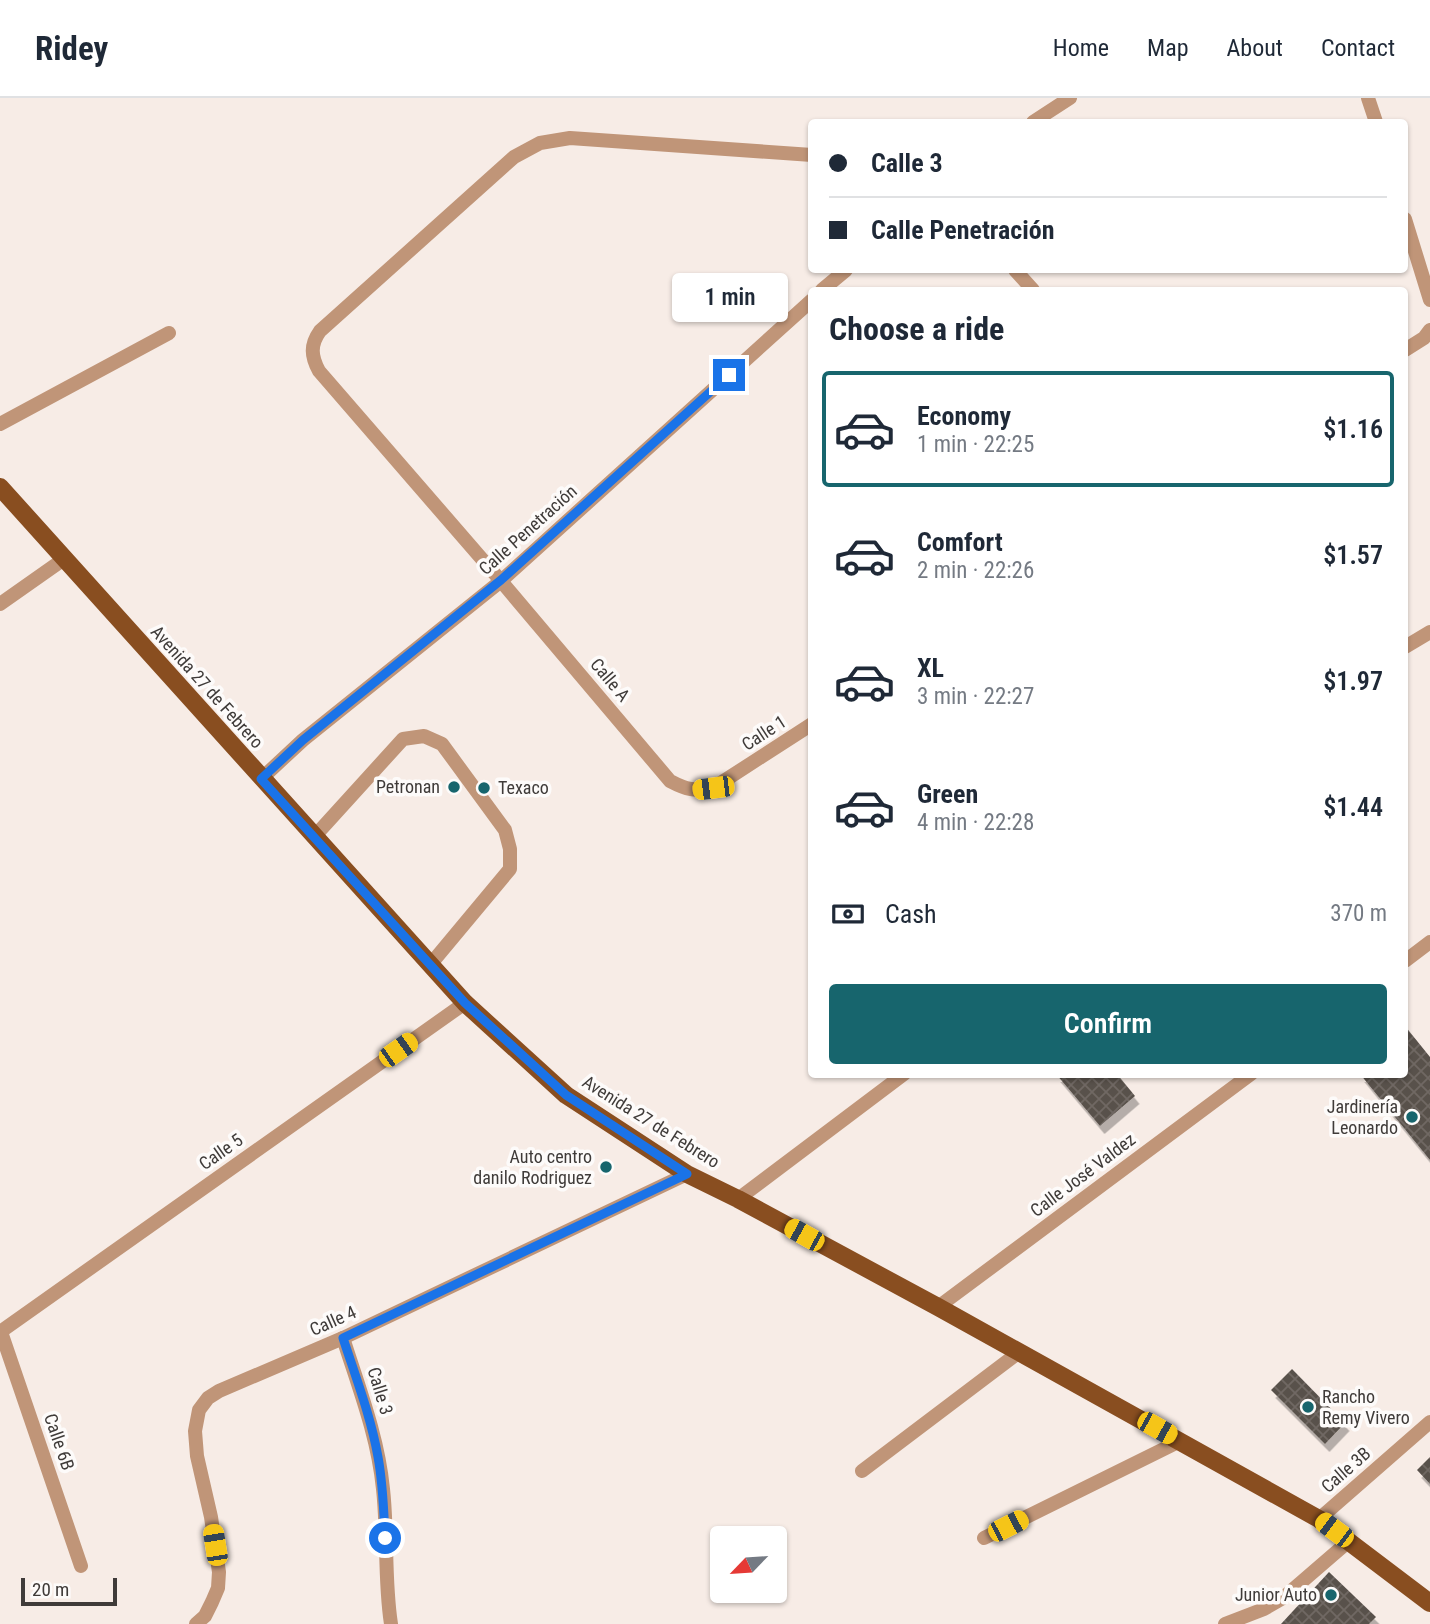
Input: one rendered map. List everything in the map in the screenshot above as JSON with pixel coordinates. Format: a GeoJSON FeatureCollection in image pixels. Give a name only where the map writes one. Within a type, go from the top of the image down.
{"type":"FeatureCollection","features":[{"type":"Feature","properties":{"kind":"main road","name":"Avenida 27 de Febrero"},"geometry":{"type":"LineString","coordinates":[[0,487],[465,1003],[566,1095],[687,1174],[938,1307],[1319,1519],[1430,1603]]}},
{"type":"Feature","properties":{"kind":"street"},"geometry":{"type":"LineString","coordinates":[[1038,119],[1070,98]]}},
{"type":"Feature","properties":{"kind":"street"},"geometry":{"type":"LineString","coordinates":[[1368,98],[1375,119]]}},
{"type":"Feature","properties":{"kind":"street","name":"Calle A"},"geometry":{"type":"LineString","coordinates":[[699,790],[685,789],[670,781],[501,580],[319,371],[312,351],[314,340],[320,331],[514,157],[540,143],[570,138],[808,155]]}},
{"type":"Feature","properties":{"kind":"street"},"geometry":{"type":"LineString","coordinates":[[1408,229],[1430,300]]}},
{"type":"Feature","properties":{"kind":"street"},"geometry":{"type":"LineString","coordinates":[[826,287],[842,273]]}},
{"type":"Feature","properties":{"kind":"street"},"geometry":{"type":"LineString","coordinates":[[1018,273],[1030,287]]}},
{"type":"Feature","properties":{"kind":"street","name":"Calle Penetración"},"geometry":{"type":"LineString","coordinates":[[261,779],[303,740],[501,580],[808,304]]}},
{"type":"Feature","properties":{"kind":"street"},"geometry":{"type":"LineString","coordinates":[[1408,348],[1430,330]]}},
{"type":"Feature","properties":{"kind":"street"},"geometry":{"type":"LineString","coordinates":[[0,424],[169,333]]}},
{"type":"Feature","properties":{"kind":"street"},"geometry":{"type":"LineString","coordinates":[[0,604],[64,559]]}},
{"type":"Feature","properties":{"kind":"street"},"geometry":{"type":"LineString","coordinates":[[1408,646],[1430,632]]}},
{"type":"Feature","properties":{"kind":"street","name":"Calle 1"},"geometry":{"type":"LineString","coordinates":[[699,790],[713,788],[808,727]]}},
{"type":"Feature","properties":{"kind":"street"},"geometry":{"type":"LineString","coordinates":[[314,837],[403,739],[424,736],[442,744],[505,830],[510,849],[510,869],[430,965]]}},
{"type":"Feature","properties":{"kind":"street"},"geometry":{"type":"LineString","coordinates":[[1408,959],[1430,942]]}},
{"type":"Feature","properties":{"kind":"street","name":"Calle 5"},"geometry":{"type":"LineString","coordinates":[[0,1332],[465,1003]]}},
{"type":"Feature","properties":{"kind":"street"},"geometry":{"type":"LineString","coordinates":[[738,1199],[899,1078]]}},
{"type":"Feature","properties":{"kind":"street","name":"Calle José Valdez"},"geometry":{"type":"LineString","coordinates":[[938,1307],[1246,1078]]}},
{"type":"Feature","properties":{"kind":"street","name":"Calle 4"},"geometry":{"type":"LineString","coordinates":[[196,1624],[205,1616],[212,1602],[218,1588],[219,1572],[211,1517],[197,1456],[195,1430],[199,1410],[208,1398],[343,1338],[687,1174]]}},
{"type":"Feature","properties":{"kind":"street","name":"Calle 6B"},"geometry":{"type":"LineString","coordinates":[[0,1332],[81,1566]]}},
{"type":"Feature","properties":{"kind":"street","name":"Calle 3"},"geometry":{"type":"LineString","coordinates":[[343,1338],[370,1419],[378,1456],[383,1490],[391,1624]]}},
{"type":"Feature","properties":{"kind":"street"},"geometry":{"type":"LineString","coordinates":[[862,1471],[1018,1353]]}},
{"type":"Feature","properties":{"kind":"street","name":"Calle 3B"},"geometry":{"type":"LineString","coordinates":[[1319,1519],[1430,1422]]}},
{"type":"Feature","properties":{"kind":"street"},"geometry":{"type":"LineString","coordinates":[[984,1538],[1180,1441]]}},
{"type":"Feature","properties":{"kind":"street"},"geometry":{"type":"LineString","coordinates":[[1225,1624],[1265,1609],[1283,1598],[1349,1541]]}},
{"type":"Feature","properties":{"kind":"building","name":"Jardinería Leonardo"},"geometry":{"type":"Polygon","coordinates":[[[1408,1030],[1430,1057],[1430,1160],[1363,1078],[1408,1078],[1408,1030]]]}},
{"type":"Feature","properties":{"kind":"building"},"geometry":{"type":"Polygon","coordinates":[[[1059,1078],[1120,1078],[1135,1096],[1100,1126],[1059,1078]]]}},
{"type":"Feature","properties":{"kind":"building","name":"Rancho Remy Vivero"},"geometry":{"type":"Polygon","coordinates":[[[1292,1369],[1345,1423],[1325,1444],[1271,1390],[1292,1369]]]}},
{"type":"Feature","properties":{"kind":"building"},"geometry":{"type":"Polygon","coordinates":[[[1430,1457],[1430,1484],[1417,1470],[1430,1457]]]}},
{"type":"Feature","properties":{"kind":"building","name":"Junior Auto"},"geometry":{"type":"Polygon","coordinates":[[[1329,1572],[1376,1617],[1369,1624],[1281,1624],[1329,1572]]]}},
{"type":"Feature","properties":{"kind":"place","name":"Petronan"},"geometry":{"type":"Point","coordinates":[454,787]}},
{"type":"Feature","properties":{"kind":"place","name":"Texaco"},"geometry":{"type":"Point","coordinates":[484,788]}},
{"type":"Feature","properties":{"kind":"place","name":"Jardinería Leonardo"},"geometry":{"type":"Point","coordinates":[1412,1117]}},
{"type":"Feature","properties":{"kind":"place","name":"Auto centro danilo Rodriguez"},"geometry":{"type":"Point","coordinates":[606,1167]}},
{"type":"Feature","properties":{"kind":"place","name":"Rancho Remy Vivero"},"geometry":{"type":"Point","coordinates":[1308,1407]}},
{"type":"Feature","properties":{"kind":"place","name":"Junior Auto"},"geometry":{"type":"Point","coordinates":[1331,1595]}},
{"type":"Feature","properties":{"kind":"route"},"geometry":{"type":"LineString","coordinates":[[385,1538],[378,1456],[370,1419],[343,1338],[687,1174],[566,1095],[465,1003],[261,779],[303,740],[501,580],[729,375]]}}]}
